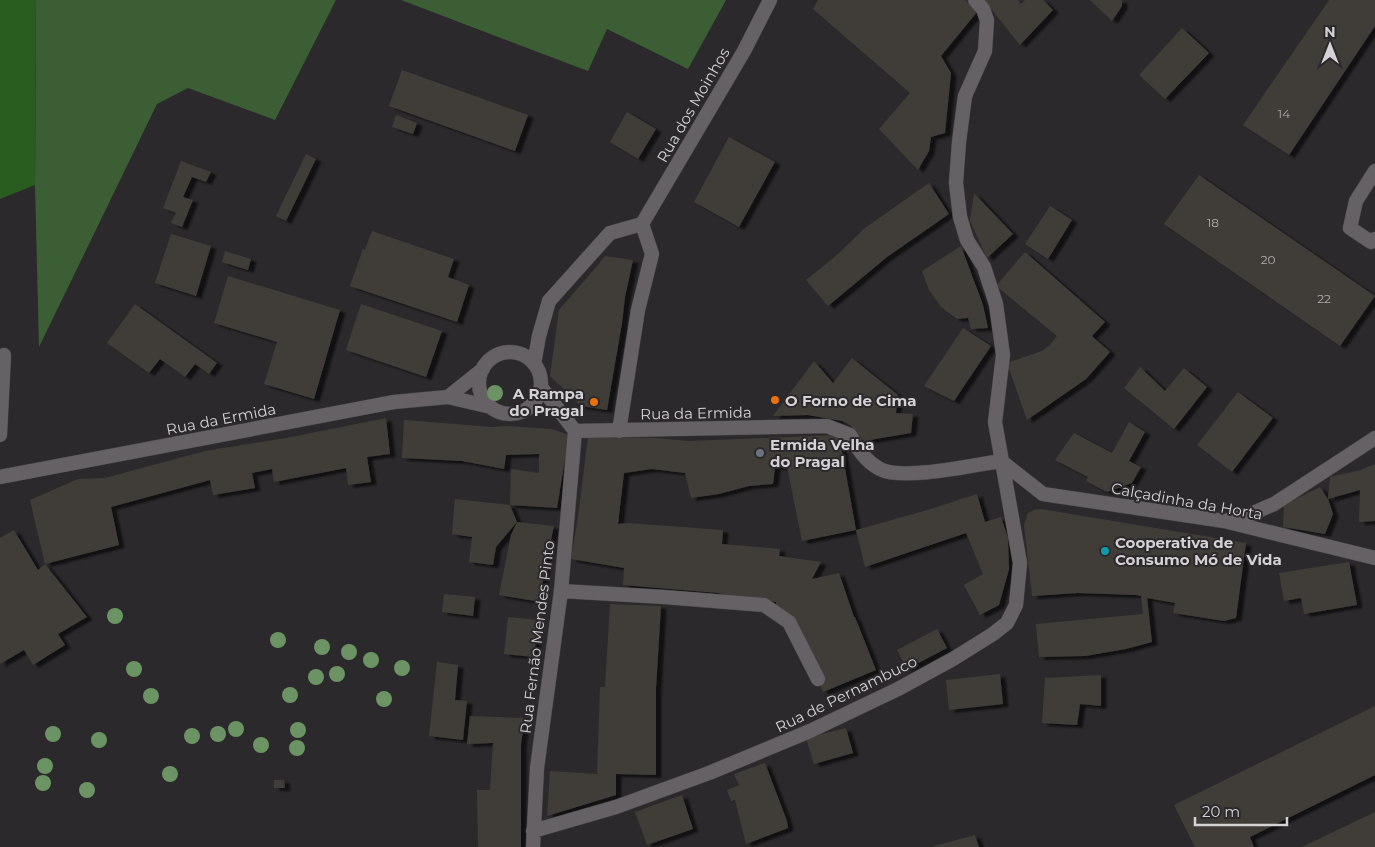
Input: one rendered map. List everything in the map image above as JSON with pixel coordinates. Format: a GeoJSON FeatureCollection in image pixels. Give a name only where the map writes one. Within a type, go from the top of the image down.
{"type":"FeatureCollection","features":[{"type":"Feature","properties":{"kind":"street","name":"Rua dos Moinhos"},"geometry":{"type":"LineString","coordinates":[[642,224],[744,50],[770,0]]}},
{"type":"Feature","properties":{"kind":"street","name":"Rua de Pernambuco"},"geometry":{"type":"LineString","coordinates":[[533,830],[616,807],[709,774],[810,731],[937,668],[993,634],[1007,623],[1016,605],[1020,563],[995,422],[1003,356],[996,304],[984,266],[967,240],[960,217],[956,183],[965,96],[985,50],[987,20],[975,0]]}},
{"type":"Feature","properties":{"kind":"street"},"geometry":{"type":"LineString","coordinates":[[1375,171],[1356,201],[1350,228],[1371,242],[1375,238]]}},
{"type":"Feature","properties":{"kind":"street"},"geometry":{"type":"LineString","coordinates":[[534,364],[539,336],[549,302],[610,233],[642,224],[652,254],[638,310],[619,430]]}},
{"type":"Feature","properties":{"kind":"street"},"geometry":{"type":"LineString","coordinates":[[508,352],[526,357],[540,373],[541,387],[538,397],[532,406],[517,414],[500,412],[491,407],[448,397],[483,369],[489,361],[498,355],[508,352]]}},
{"type":"Feature","properties":{"kind":"street"},"geometry":{"type":"LineString","coordinates":[[0,435],[4,356]]}},
{"type":"Feature","properties":{"kind":"street"},"geometry":{"type":"LineString","coordinates":[[483,369],[480,388],[483,398],[491,407]]}},
{"type":"Feature","properties":{"kind":"street"},"geometry":{"type":"LineString","coordinates":[[541,387],[575,431]]}},
{"type":"Feature","properties":{"kind":"street","name":"Rua da Ermida"},"geometry":{"type":"LineString","coordinates":[[0,477],[394,402],[448,397]]}},
{"type":"Feature","properties":{"kind":"street","name":"Rua da Ermida"},"geometry":{"type":"LineString","coordinates":[[575,431],[826,426],[850,435],[860,454],[880,470],[903,474],[1002,461]]}},
{"type":"Feature","properties":{"kind":"street","name":"Rua Fernão Mendes Pinto"},"geometry":{"type":"LineString","coordinates":[[533,847],[537,768],[560,592],[575,431]]}},
{"type":"Feature","properties":{"kind":"street"},"geometry":{"type":"LineString","coordinates":[[1224,521],[1251,514],[1274,504],[1375,438]]}},
{"type":"Feature","properties":{"kind":"street","name":"Calçadinha da Horta"},"geometry":{"type":"LineString","coordinates":[[1002,461],[1043,494],[1224,521],[1375,558]]}},
{"type":"Feature","properties":{"kind":"street"},"geometry":{"type":"LineString","coordinates":[[560,592],[664,597],[764,605],[790,622],[818,679]]}},
{"type":"Feature","properties":{"kind":"green space"},"geometry":{"type":"Polygon","coordinates":[[[0,0],[36,0],[35,185],[0,199],[0,0]]]}},
{"type":"Feature","properties":{"kind":"green space"},"geometry":{"type":"Polygon","coordinates":[[[36,0],[336,0],[275,120],[188,88],[157,104],[39,347],[35,185],[36,0]]]}},
{"type":"Feature","properties":{"kind":"green space"},"geometry":{"type":"Polygon","coordinates":[[[401,0],[726,0],[688,69],[607,29],[588,71],[401,0]]]}},
{"type":"Feature","properties":{"kind":"building"},"geometry":{"type":"Polygon","coordinates":[[[818,0],[965,0],[977,12],[941,56],[951,73],[945,133],[931,137],[929,151],[918,170],[879,129],[910,93],[813,9],[818,0]]]}},
{"type":"Feature","properties":{"kind":"building"},"geometry":{"type":"Polygon","coordinates":[[[984,0],[1018,0],[1021,4],[1025,0],[1043,0],[1053,10],[1020,45],[984,0]]]}},
{"type":"Feature","properties":{"kind":"building"},"geometry":{"type":"Polygon","coordinates":[[[1090,0],[1122,0],[1122,6],[1112,21],[1090,0]]]}},
{"type":"Feature","properties":{"kind":"building"},"geometry":{"type":"Polygon","coordinates":[[[1329,0],[1375,0],[1375,26],[1289,155],[1243,125],[1329,0]]]}},
{"type":"Feature","properties":{"kind":"building"},"geometry":{"type":"Polygon","coordinates":[[[1182,28],[1209,53],[1165,99],[1139,75],[1182,28]]]}},
{"type":"Feature","properties":{"kind":"building"},"geometry":{"type":"Polygon","coordinates":[[[402,70],[528,115],[515,151],[389,106],[402,70]]]}},
{"type":"Feature","properties":{"kind":"building"},"geometry":{"type":"Polygon","coordinates":[[[627,112],[656,129],[638,159],[610,142],[627,112]]]}},
{"type":"Feature","properties":{"kind":"building"},"geometry":{"type":"Polygon","coordinates":[[[396,115],[417,123],[413,134],[392,127],[396,115]]]}},
{"type":"Feature","properties":{"kind":"building"},"geometry":{"type":"Polygon","coordinates":[[[729,137],[775,162],[739,227],[694,202],[729,137]]]}},
{"type":"Feature","properties":{"kind":"building"},"geometry":{"type":"Polygon","coordinates":[[[306,154],[316,159],[286,221],[276,216],[306,154]]]}},
{"type":"Feature","properties":{"kind":"building"},"geometry":{"type":"Polygon","coordinates":[[[181,161],[211,172],[206,182],[192,177],[183,197],[193,200],[182,227],[171,223],[176,213],[163,208],[181,161]]]}},
{"type":"Feature","properties":{"kind":"building"},"geometry":{"type":"Polygon","coordinates":[[[1199,175],[1375,296],[1340,346],[1164,224],[1199,175]]]}},
{"type":"Feature","properties":{"kind":"building"},"geometry":{"type":"Polygon","coordinates":[[[929,183],[949,214],[887,257],[828,306],[806,280],[837,255],[865,228],[929,183]]]}},
{"type":"Feature","properties":{"kind":"building"},"geometry":{"type":"Polygon","coordinates":[[[974,193],[1013,234],[987,258],[970,221],[974,193]]]}},
{"type":"Feature","properties":{"kind":"building"},"geometry":{"type":"Polygon","coordinates":[[[1050,206],[1072,220],[1048,259],[1025,244],[1050,206]]]}},
{"type":"Feature","properties":{"kind":"building"},"geometry":{"type":"Polygon","coordinates":[[[372,231],[454,259],[448,277],[469,285],[457,322],[350,286],[363,249],[365,250],[372,231]]]}},
{"type":"Feature","properties":{"kind":"building"},"geometry":{"type":"Polygon","coordinates":[[[171,234],[211,246],[196,296],[155,283],[171,234]]]}},
{"type":"Feature","properties":{"kind":"building"},"geometry":{"type":"Polygon","coordinates":[[[961,246],[983,305],[988,328],[971,329],[968,318],[957,319],[941,307],[929,290],[922,271],[961,246]]]}},
{"type":"Feature","properties":{"kind":"building"},"geometry":{"type":"Polygon","coordinates":[[[225,251],[251,259],[248,270],[222,262],[225,251]]]}},
{"type":"Feature","properties":{"kind":"building"},"geometry":{"type":"Polygon","coordinates":[[[1025,252],[1105,322],[1092,336],[1110,352],[1086,379],[1027,420],[1007,363],[1042,351],[1057,336],[996,286],[1025,252]]]}},
{"type":"Feature","properties":{"kind":"building"},"geometry":{"type":"Polygon","coordinates":[[[605,256],[633,260],[625,297],[607,410],[581,406],[550,376],[559,310],[605,256]]]}},
{"type":"Feature","properties":{"kind":"building"},"geometry":{"type":"Polygon","coordinates":[[[228,276],[340,310],[314,399],[264,384],[277,342],[214,323],[228,276]]]}},
{"type":"Feature","properties":{"kind":"building"},"geometry":{"type":"Polygon","coordinates":[[[135,304],[217,363],[209,374],[195,364],[185,377],[160,359],[149,373],[107,343],[135,304]]]}},
{"type":"Feature","properties":{"kind":"building"},"geometry":{"type":"Polygon","coordinates":[[[361,304],[442,331],[426,377],[346,350],[361,304]]]}},
{"type":"Feature","properties":{"kind":"building"},"geometry":{"type":"Polygon","coordinates":[[[963,328],[991,346],[954,401],[924,386],[963,328]]]}},
{"type":"Feature","properties":{"kind":"building"},"geometry":{"type":"Polygon","coordinates":[[[852,358],[898,395],[896,413],[913,414],[911,433],[864,441],[850,425],[842,421],[808,415],[773,416],[814,361],[833,383],[852,358]]]}},
{"type":"Feature","properties":{"kind":"building"},"geometry":{"type":"Polygon","coordinates":[[[1140,367],[1165,391],[1184,368],[1207,387],[1174,429],[1124,388],[1140,367]]]}},
{"type":"Feature","properties":{"kind":"building"},"geometry":{"type":"Polygon","coordinates":[[[1238,392],[1273,418],[1232,472],[1197,445],[1238,392]]]}},
{"type":"Feature","properties":{"kind":"building"},"geometry":{"type":"Polygon","coordinates":[[[386,418],[390,454],[367,457],[371,482],[348,485],[346,468],[274,482],[272,469],[252,473],[255,488],[213,495],[210,480],[111,507],[119,545],[45,564],[30,500],[78,479],[105,478],[205,451],[286,438],[386,418]]]}},
{"type":"Feature","properties":{"kind":"building"},"geometry":{"type":"Polygon","coordinates":[[[404,420],[492,427],[552,429],[569,435],[557,508],[510,505],[511,469],[539,473],[539,454],[506,455],[504,469],[462,461],[402,458],[404,420]]]}},
{"type":"Feature","properties":{"kind":"building"},"geometry":{"type":"Polygon","coordinates":[[[1129,422],[1145,432],[1129,461],[1141,467],[1132,483],[1107,492],[1086,481],[1088,477],[1055,460],[1074,433],[1112,453],[1129,422]]]}},
{"type":"Feature","properties":{"kind":"building"},"geometry":{"type":"Polygon","coordinates":[[[839,435],[856,530],[802,541],[787,466],[775,467],[773,484],[749,486],[719,494],[691,498],[685,473],[652,469],[624,473],[618,524],[628,523],[723,530],[722,544],[780,549],[779,556],[821,562],[812,579],[839,573],[854,617],[876,670],[823,692],[812,665],[776,614],[776,602],[748,600],[718,593],[623,585],[624,568],[571,559],[588,437],[656,438],[688,441],[839,435]]]}},
{"type":"Feature","properties":{"kind":"building"},"geometry":{"type":"Polygon","coordinates":[[[1375,464],[1375,521],[1359,522],[1360,490],[1328,499],[1330,477],[1361,470],[1375,464]]]}},
{"type":"Feature","properties":{"kind":"building"},"geometry":{"type":"Polygon","coordinates":[[[1320,487],[1328,499],[1333,514],[1325,534],[1283,527],[1284,505],[1320,487]]]}},
{"type":"Feature","properties":{"kind":"building"},"geometry":{"type":"Polygon","coordinates":[[[977,494],[985,522],[1001,517],[1008,538],[1009,569],[999,605],[980,615],[964,585],[983,574],[966,533],[865,567],[856,530],[977,494]]]}},
{"type":"Feature","properties":{"kind":"building"},"geometry":{"type":"Polygon","coordinates":[[[455,499],[510,505],[517,522],[496,547],[493,565],[469,562],[472,537],[452,534],[455,499]]]}},
{"type":"Feature","properties":{"kind":"building"},"geometry":{"type":"Polygon","coordinates":[[[1041,509],[1246,543],[1236,618],[1224,621],[1173,613],[1175,603],[1147,598],[1152,642],[1126,649],[1085,656],[1039,657],[1036,624],[1143,614],[1141,596],[1136,595],[1078,593],[1032,596],[1024,525],[1028,513],[1041,509]]]}},
{"type":"Feature","properties":{"kind":"building"},"geometry":{"type":"Polygon","coordinates":[[[517,522],[554,526],[544,572],[540,602],[499,595],[511,535],[517,522]]]}},
{"type":"Feature","properties":{"kind":"building"},"geometry":{"type":"Polygon","coordinates":[[[14,530],[38,570],[45,564],[87,617],[58,634],[65,645],[33,665],[24,650],[0,664],[0,538],[14,530]]]}},
{"type":"Feature","properties":{"kind":"building"},"geometry":{"type":"Polygon","coordinates":[[[1349,562],[1357,605],[1304,614],[1301,598],[1284,601],[1279,573],[1349,562]]]}},
{"type":"Feature","properties":{"kind":"building"},"geometry":{"type":"Polygon","coordinates":[[[444,594],[475,597],[473,616],[442,612],[444,594]]]}},
{"type":"Feature","properties":{"kind":"building"},"geometry":{"type":"Polygon","coordinates":[[[610,604],[661,606],[656,688],[656,775],[616,774],[616,795],[547,816],[550,771],[597,774],[600,687],[605,687],[610,604]]]}},
{"type":"Feature","properties":{"kind":"building"},"geometry":{"type":"Polygon","coordinates":[[[508,617],[538,620],[534,657],[504,654],[508,617]]]}},
{"type":"Feature","properties":{"kind":"building"},"geometry":{"type":"Polygon","coordinates":[[[937,629],[947,648],[907,669],[897,650],[937,629]]]}},
{"type":"Feature","properties":{"kind":"building"},"geometry":{"type":"Polygon","coordinates":[[[437,662],[458,665],[455,700],[467,701],[463,740],[429,736],[437,662]]]}},
{"type":"Feature","properties":{"kind":"building"},"geometry":{"type":"Polygon","coordinates":[[[1000,674],[1003,704],[949,710],[946,680],[1000,674]]]}},
{"type":"Feature","properties":{"kind":"building"},"geometry":{"type":"Polygon","coordinates":[[[1101,675],[1101,706],[1080,704],[1077,725],[1042,723],[1045,678],[1101,675]]]}},
{"type":"Feature","properties":{"kind":"building"},"geometry":{"type":"Polygon","coordinates":[[[1375,706],[1375,775],[1250,837],[1254,847],[1195,847],[1174,805],[1375,706]]]}},
{"type":"Feature","properties":{"kind":"building"},"geometry":{"type":"Polygon","coordinates":[[[470,716],[525,718],[521,744],[521,847],[478,847],[477,790],[490,790],[493,743],[467,744],[470,716]]]}},
{"type":"Feature","properties":{"kind":"building"},"geometry":{"type":"Polygon","coordinates":[[[846,728],[853,753],[814,764],[806,738],[846,728]]]}},
{"type":"Feature","properties":{"kind":"building"},"geometry":{"type":"Polygon","coordinates":[[[765,763],[788,828],[746,844],[735,800],[731,801],[727,790],[739,785],[734,774],[765,763]]]}},
{"type":"Feature","properties":{"kind":"building"},"geometry":{"type":"Polygon","coordinates":[[[274,780],[284,780],[285,788],[274,788],[274,780]]]}},
{"type":"Feature","properties":{"kind":"building"},"geometry":{"type":"Polygon","coordinates":[[[682,795],[693,829],[647,845],[635,812],[682,795]]]}},
{"type":"Feature","properties":{"kind":"building"},"geometry":{"type":"Polygon","coordinates":[[[1375,812],[1375,847],[1302,847],[1375,812]]]}},
{"type":"Feature","properties":{"kind":"building"},"geometry":{"type":"Polygon","coordinates":[[[975,835],[979,847],[934,847],[934,846],[975,835]]]}},
{"type":"Feature","properties":{"kind":"place","name":"O Forno de Cima"},"geometry":{"type":"Point","coordinates":[775,400]}},
{"type":"Feature","properties":{"kind":"place","name":"A Rampa do Pragal"},"geometry":{"type":"Point","coordinates":[594,402]}},
{"type":"Feature","properties":{"kind":"place","name":"Ermida Velha do Pragal"},"geometry":{"type":"Point","coordinates":[760,453]}},
{"type":"Feature","properties":{"kind":"place","name":"Cooperativa de Consumo Mó de Vida"},"geometry":{"type":"Point","coordinates":[1105,551]}}]}
